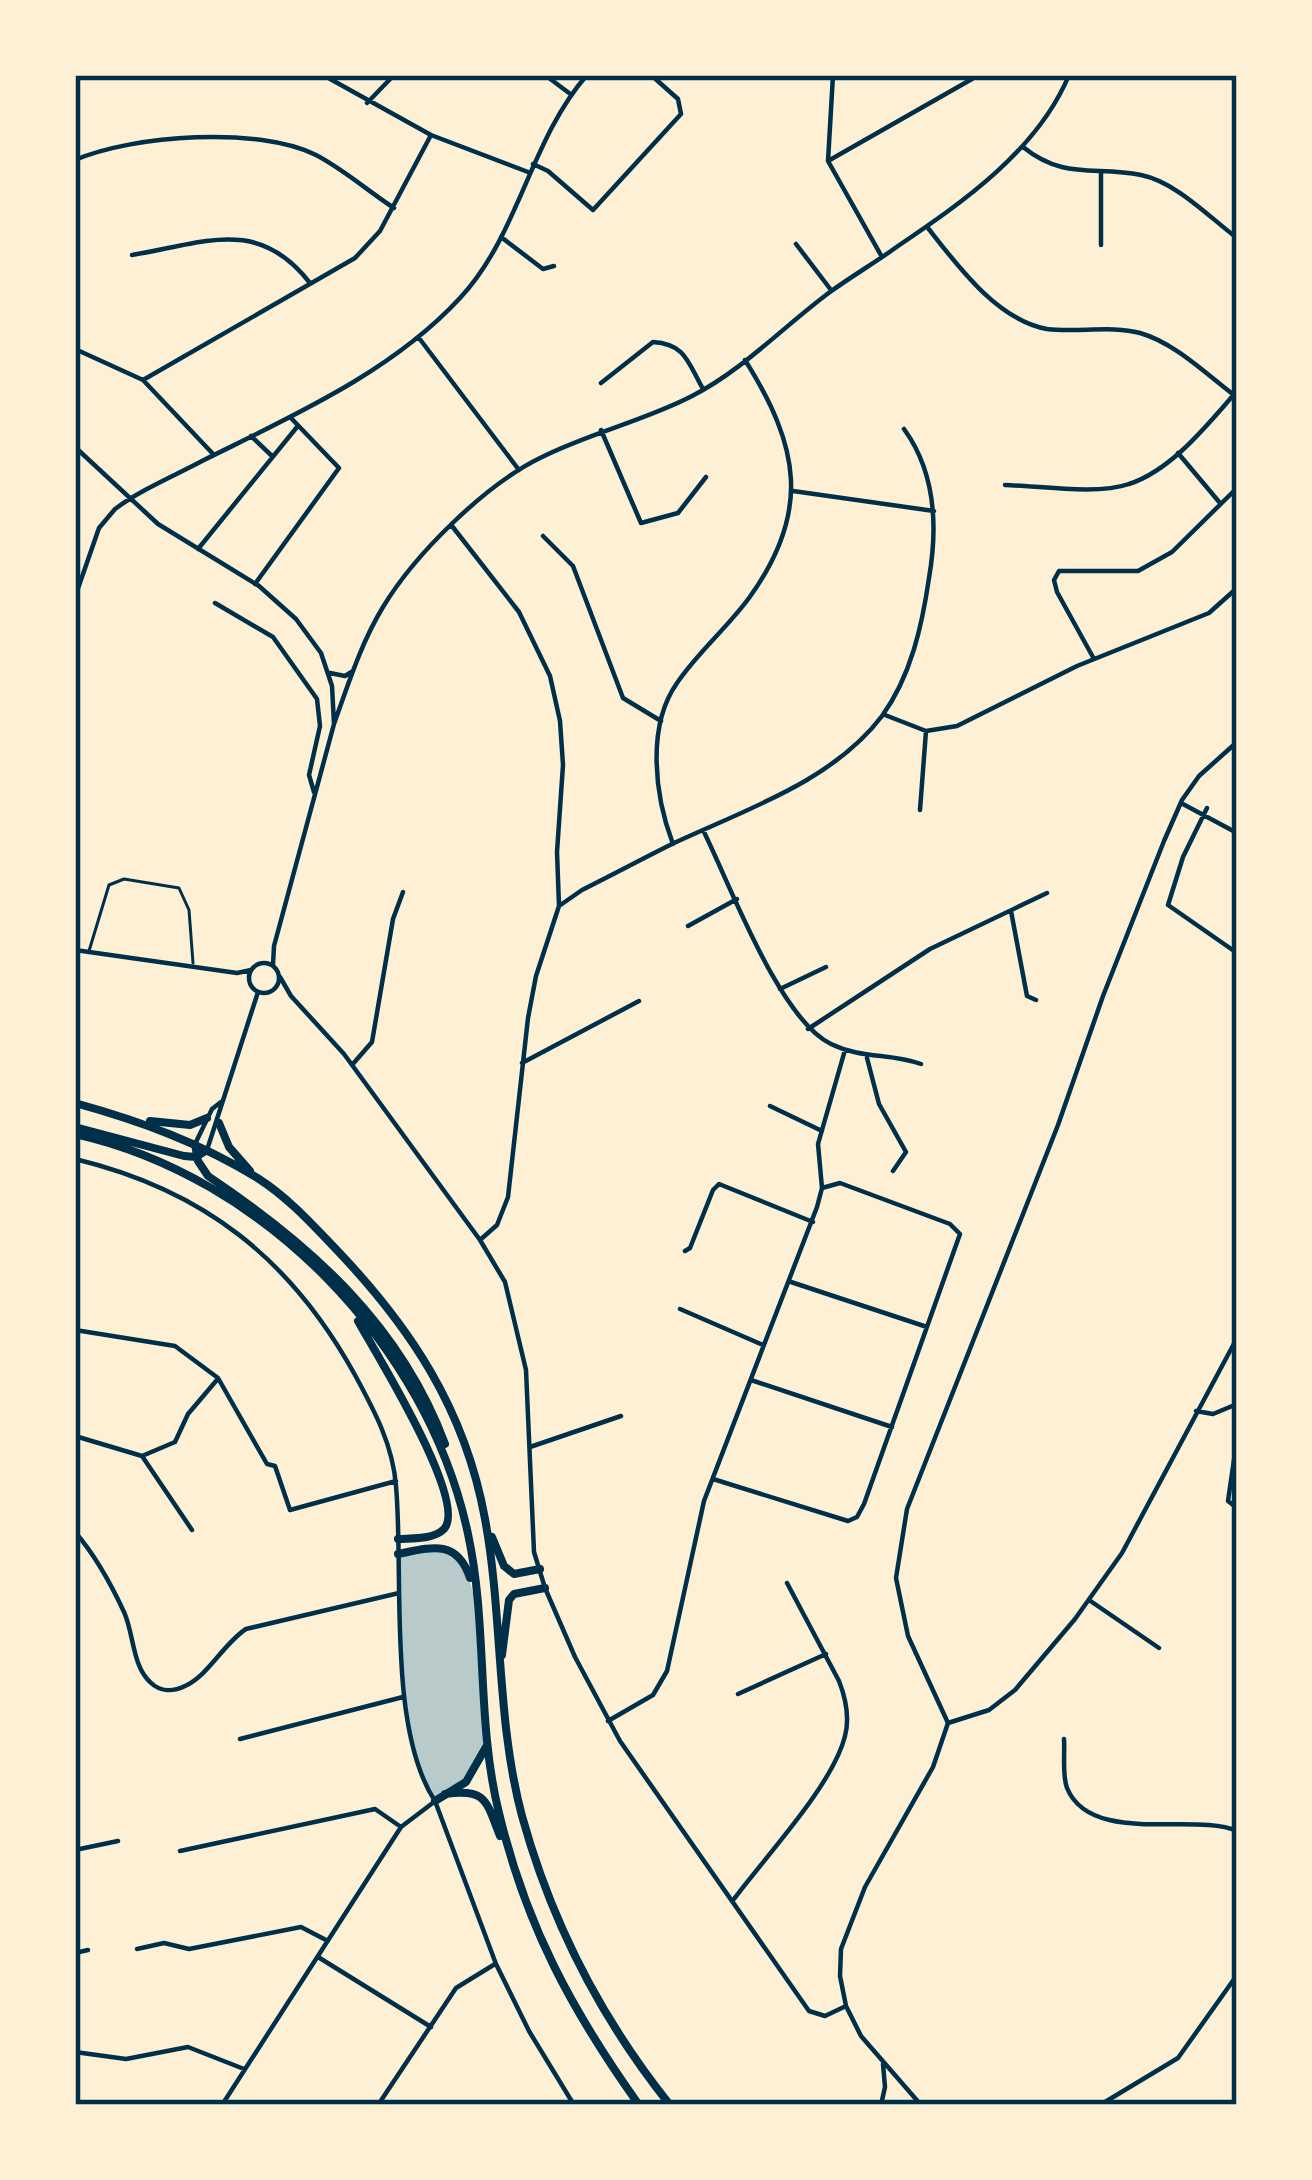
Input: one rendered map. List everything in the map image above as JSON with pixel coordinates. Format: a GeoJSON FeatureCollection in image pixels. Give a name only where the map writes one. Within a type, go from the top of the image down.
{"type":"FeatureCollection","features":[{"type":"Feature","properties":{"kind":"main road"},"geometry":{"type":"LineString","coordinates":[[75,1103],[131,1118],[194,1144],[260,1180]]}},
{"type":"Feature","properties":{"kind":"main road"},"geometry":{"type":"LineString","coordinates":[[131,1118],[190,1125],[207,1118]]}},
{"type":"Feature","properties":{"kind":"main road"},"geometry":{"type":"LineString","coordinates":[[219,1123],[229,1147],[366,1280],[412,1338],[441,1388],[463,1442],[504,1566],[514,1574],[540,1569]]}},
{"type":"Feature","properties":{"kind":"main road"},"geometry":{"type":"LineString","coordinates":[[75,1130],[196,1157],[207,1150]]}},
{"type":"Feature","properties":{"kind":"main road"},"geometry":{"type":"LineString","coordinates":[[75,1130],[179,1169],[219,1192],[293,1248],[349,1304],[412,1390],[450,1469]]}},
{"type":"Feature","properties":{"kind":"main road"},"geometry":{"type":"LineString","coordinates":[[194,1144],[208,1176],[308,1249],[370,1312],[423,1394],[448,1451],[469,1537],[487,1746],[513,1867]]}},
{"type":"Feature","properties":{"kind":"main road"},"geometry":{"type":"LineString","coordinates":[[349,1304],[408,1408],[449,1513],[448,1525],[440,1532],[398,1539]]}},
{"type":"Feature","properties":{"kind":"main road"},"geometry":{"type":"LineString","coordinates":[[485,1520],[521,1812],[542,1881],[614,2026],[670,2104]]}},
{"type":"Feature","properties":{"kind":"main road"},"geometry":{"type":"LineString","coordinates":[[398,1554],[436,1548],[454,1551],[464,1560],[476,1600]]}},
{"type":"Feature","properties":{"kind":"main road"},"geometry":{"type":"LineString","coordinates":[[500,1669],[509,1600],[514,1594],[545,1588]]}},
{"type":"Feature","properties":{"kind":"main road"},"geometry":{"type":"LineString","coordinates":[[435,1801],[466,1782],[487,1746]]}},
{"type":"Feature","properties":{"kind":"main road"},"geometry":{"type":"LineString","coordinates":[[445,1794],[467,1791],[485,1800],[562,1988],[589,2036],[639,2105]]}},
{"type":"Feature","properties":{"kind":"street"},"geometry":{"type":"LineString","coordinates":[[128,76],[141,75]]}},
{"type":"Feature","properties":{"kind":"street"},"geometry":{"type":"LineString","coordinates":[[323,75],[431,135],[528,172]]}},
{"type":"Feature","properties":{"kind":"street"},"geometry":{"type":"LineString","coordinates":[[367,103],[394,75]]}},
{"type":"Feature","properties":{"kind":"street"},"geometry":{"type":"LineString","coordinates":[[545,75],[571,94]]}},
{"type":"Feature","properties":{"kind":"street"},"geometry":{"type":"LineString","coordinates":[[75,597],[99,528],[130,498],[290,417],[419,338],[463,296],[501,238],[532,164],[571,94],[587,75]]}},
{"type":"Feature","properties":{"kind":"street"},"geometry":{"type":"LineString","coordinates":[[532,164],[548,171],[593,210],[682,114],[678,99],[651,75]]}},
{"type":"Feature","properties":{"kind":"street"},"geometry":{"type":"LineString","coordinates":[[833,75],[829,161],[882,257]]}},
{"type":"Feature","properties":{"kind":"street"},"geometry":{"type":"LineString","coordinates":[[846,2006],[824,2016],[809,2011],[608,1721],[545,1588],[534,1552],[526,1370],[506,1282],[352,1065],[291,996],[273,965],[274,946],[334,724],[353,671],[383,606],[452,526],[519,470],[703,389],[831,290],[927,227],[1023,146],[1059,99],[1069,75]]}},
{"type":"Feature","properties":{"kind":"street"},"geometry":{"type":"LineString","coordinates":[[829,161],[972,79]]}},
{"type":"Feature","properties":{"kind":"street"},"geometry":{"type":"LineString","coordinates":[[143,380],[355,258],[380,232],[431,135]]}},
{"type":"Feature","properties":{"kind":"street"},"geometry":{"type":"LineString","coordinates":[[75,160],[115,147],[256,138],[317,155],[394,208]]}},
{"type":"Feature","properties":{"kind":"street"},"geometry":{"type":"LineString","coordinates":[[1023,146],[1043,163],[1067,170],[1145,176],[1168,187],[1237,238]]}},
{"type":"Feature","properties":{"kind":"street"},"geometry":{"type":"LineString","coordinates":[[1101,172],[1101,245]]}},
{"type":"Feature","properties":{"kind":"street"},"geometry":{"type":"LineString","coordinates":[[927,227],[975,288],[1015,314],[1042,328],[1138,332],[1165,344],[1236,393],[1178,453],[1130,484],[1109,488],[1005,485]]}},
{"type":"Feature","properties":{"kind":"street"},"geometry":{"type":"LineString","coordinates":[[132,255],[233,238],[264,244],[290,256],[310,283]]}},
{"type":"Feature","properties":{"kind":"street"},"geometry":{"type":"LineString","coordinates":[[501,238],[543,269],[554,266]]}},
{"type":"Feature","properties":{"kind":"street"},"geometry":{"type":"LineString","coordinates":[[796,244],[831,290]]}},
{"type":"Feature","properties":{"kind":"street"},"geometry":{"type":"LineString","coordinates":[[419,338],[519,470]]}},
{"type":"Feature","properties":{"kind":"street"},"geometry":{"type":"LineString","coordinates":[[601,383],[653,342],[673,343],[703,389]]}},
{"type":"Feature","properties":{"kind":"street"},"geometry":{"type":"LineString","coordinates":[[75,349],[143,380],[214,455]]}},
{"type":"Feature","properties":{"kind":"street"},"geometry":{"type":"LineString","coordinates":[[673,844],[662,815],[657,778],[661,721],[675,685],[749,598],[768,566],[787,529],[793,491],[784,433],[745,360]]}},
{"type":"Feature","properties":{"kind":"street"},"geometry":{"type":"LineString","coordinates":[[255,584],[339,468],[290,417]]}},
{"type":"Feature","properties":{"kind":"street"},"geometry":{"type":"LineString","coordinates":[[198,549],[298,425]]}},
{"type":"Feature","properties":{"kind":"street"},"geometry":{"type":"LineString","coordinates":[[559,906],[582,890],[805,781],[840,758],[883,714],[909,665],[933,557],[934,511],[927,471],[904,429]]}},
{"type":"Feature","properties":{"kind":"street"},"geometry":{"type":"LineString","coordinates":[[602,430],[641,523],[678,513],[706,477]]}},
{"type":"Feature","properties":{"kind":"street"},"geometry":{"type":"LineString","coordinates":[[250,436],[272,456]]}},
{"type":"Feature","properties":{"kind":"street"},"geometry":{"type":"LineString","coordinates":[[75,460],[78,450],[158,524],[255,584],[296,619],[321,653],[334,724]]}},
{"type":"Feature","properties":{"kind":"street"},"geometry":{"type":"LineString","coordinates":[[1178,453],[1220,503]]}},
{"type":"Feature","properties":{"kind":"street"},"geometry":{"type":"LineString","coordinates":[[1094,659],[1057,592],[1054,580],[1059,571],[1138,571],[1172,552],[1237,488]]}},
{"type":"Feature","properties":{"kind":"street"},"geometry":{"type":"LineString","coordinates":[[793,491],[934,511]]}},
{"type":"Feature","properties":{"kind":"street"},"geometry":{"type":"LineString","coordinates":[[452,526],[519,612],[550,676],[563,766],[559,906],[536,976],[508,1197],[497,1225],[480,1240]]}},
{"type":"Feature","properties":{"kind":"street"},"geometry":{"type":"LineString","coordinates":[[542,536],[573,566],[623,698],[661,721]]}},
{"type":"Feature","properties":{"kind":"street"},"geometry":{"type":"LineString","coordinates":[[883,714],[926,731],[957,726],[1094,659],[1197,619],[1237,588]]}},
{"type":"Feature","properties":{"kind":"street"},"geometry":{"type":"LineString","coordinates":[[214,603],[273,637],[316,699],[320,726],[309,775],[315,795]]}},
{"type":"Feature","properties":{"kind":"street"},"geometry":{"type":"LineString","coordinates":[[327,673],[345,676],[353,671]]}},
{"type":"Feature","properties":{"kind":"street"},"geometry":{"type":"LineString","coordinates":[[920,810],[926,731]]}},
{"type":"Feature","properties":{"kind":"street"},"geometry":{"type":"LineString","coordinates":[[920,2105],[861,2036],[846,2006],[840,1976],[841,1949],[850,1920],[933,1767],[948,1723],[908,1636],[896,1578],[903,1526],[1125,938],[1181,803],[1199,776],[1237,742]]}},
{"type":"Feature","properties":{"kind":"street"},"geometry":{"type":"LineString","coordinates":[[1181,803],[1205,811],[1237,833]]}},
{"type":"Feature","properties":{"kind":"street"},"geometry":{"type":"LineString","coordinates":[[1205,811],[1183,857],[1168,905],[1237,953]]}},
{"type":"Feature","properties":{"kind":"street"},"geometry":{"type":"LineString","coordinates":[[703,830],[780,988],[808,1029],[867,1058],[904,1058],[920,1064]]}},
{"type":"Feature","properties":{"kind":"street"},"geometry":{"type":"LineString","coordinates":[[352,1065],[372,1042],[393,919],[403,892]]}},
{"type":"Feature","properties":{"kind":"street"},"geometry":{"type":"LineString","coordinates":[[808,1029],[930,949],[1047,893]]}},
{"type":"Feature","properties":{"kind":"street"},"geometry":{"type":"LineString","coordinates":[[688,926],[737,899]]}},
{"type":"Feature","properties":{"kind":"street"},"geometry":{"type":"LineString","coordinates":[[1011,910],[1027,996],[1036,1000]]}},
{"type":"Feature","properties":{"kind":"street"},"geometry":{"type":"LineString","coordinates":[[237,973],[264,962],[274,946]]}},
{"type":"Feature","properties":{"kind":"street"},"geometry":{"type":"LineString","coordinates":[[75,950],[237,973],[258,992]]}},
{"type":"Feature","properties":{"kind":"street"},"geometry":{"type":"LineString","coordinates":[[264,962],[273,965]]}},
{"type":"Feature","properties":{"kind":"street"},"geometry":{"type":"LineString","coordinates":[[780,988],[826,967]]}},
{"type":"Feature","properties":{"kind":"street"},"geometry":{"type":"LineString","coordinates":[[249,980],[250,970]]}},
{"type":"Feature","properties":{"kind":"street"},"geometry":{"type":"LineString","coordinates":[[270,992],[280,977]]}},
{"type":"Feature","properties":{"kind":"street"},"geometry":{"type":"LineString","coordinates":[[258,992],[291,996]]}},
{"type":"Feature","properties":{"kind":"street"},"geometry":{"type":"LineString","coordinates":[[207,1150],[258,992]]}},
{"type":"Feature","properties":{"kind":"street"},"geometry":{"type":"LineString","coordinates":[[522,1064],[639,1001]]}},
{"type":"Feature","properties":{"kind":"street"},"geometry":{"type":"LineString","coordinates":[[608,1721],[644,1703],[660,1686],[713,1478],[813,1222],[822,1189],[817,1156],[845,1050]]}},
{"type":"Feature","properties":{"kind":"street"},"geometry":{"type":"LineString","coordinates":[[867,1058],[879,1104],[906,1152],[892,1172]]}},
{"type":"Feature","properties":{"kind":"street"},"geometry":{"type":"LineString","coordinates":[[194,1144],[221,1102]]}},
{"type":"Feature","properties":{"kind":"street"},"geometry":{"type":"LineString","coordinates":[[770,1106],[822,1131]]}},
{"type":"Feature","properties":{"kind":"street"},"geometry":{"type":"LineString","coordinates":[[75,1160],[130,1173],[198,1205],[272,1262],[304,1294],[382,1425],[396,1481],[403,1697],[425,1785],[496,1964],[574,2105]]}},
{"type":"Feature","properties":{"kind":"street"},"geometry":{"type":"LineString","coordinates":[[713,1478],[848,1521],[857,1517],[864,1504],[960,1234],[950,1224],[840,1183],[822,1189]]}},
{"type":"Feature","properties":{"kind":"street"},"geometry":{"type":"LineString","coordinates":[[685,1251],[719,1184],[813,1222]]}},
{"type":"Feature","properties":{"kind":"street"},"geometry":{"type":"LineString","coordinates":[[791,1282],[927,1327]]}},
{"type":"Feature","properties":{"kind":"street"},"geometry":{"type":"LineString","coordinates":[[680,1309],[764,1346]]}},
{"type":"Feature","properties":{"kind":"street"},"geometry":{"type":"LineString","coordinates":[[75,1330],[175,1346],[218,1378],[267,1464],[275,1466],[290,1510],[396,1481]]}},
{"type":"Feature","properties":{"kind":"street"},"geometry":{"type":"LineString","coordinates":[[948,1723],[989,1710],[1015,1690],[1089,1600],[1122,1553],[1237,1338]]}},
{"type":"Feature","properties":{"kind":"street"},"geometry":{"type":"LineString","coordinates":[[142,1456],[175,1442],[188,1414],[218,1378]]}},
{"type":"Feature","properties":{"kind":"street"},"geometry":{"type":"LineString","coordinates":[[752,1380],[892,1427]]}},
{"type":"Feature","properties":{"kind":"street"},"geometry":{"type":"LineString","coordinates":[[1196,1411],[1213,1414],[1237,1404]]}},
{"type":"Feature","properties":{"kind":"street"},"geometry":{"type":"LineString","coordinates":[[530,1448],[621,1416]]}},
{"type":"Feature","properties":{"kind":"street"},"geometry":{"type":"LineString","coordinates":[[75,1436],[142,1456],[192,1530]]}},
{"type":"Feature","properties":{"kind":"street"},"geometry":{"type":"LineString","coordinates":[[1237,1439],[1228,1501],[1237,1508]]}},
{"type":"Feature","properties":{"kind":"street"},"geometry":{"type":"LineString","coordinates":[[75,1488],[75,1498]]}},
{"type":"Feature","properties":{"kind":"street"},"geometry":{"type":"LineString","coordinates":[[75,1532],[91,1550],[127,1616],[147,1680],[160,1689],[191,1684],[246,1629],[400,1593]]}},
{"type":"Feature","properties":{"kind":"street"},"geometry":{"type":"LineString","coordinates":[[733,1900],[831,1770],[848,1720],[845,1698],[827,1654],[788,1583]]}},
{"type":"Feature","properties":{"kind":"street"},"geometry":{"type":"LineString","coordinates":[[1089,1600],[1159,1648]]}},
{"type":"Feature","properties":{"kind":"street"},"geometry":{"type":"LineString","coordinates":[[738,1694],[827,1654]]}},
{"type":"Feature","properties":{"kind":"street"},"geometry":{"type":"LineString","coordinates":[[240,1739],[403,1697]]}},
{"type":"Feature","properties":{"kind":"street"},"geometry":{"type":"LineString","coordinates":[[1064,1739],[1068,1789],[1090,1812],[1128,1824],[1213,1822],[1237,1831]]}},
{"type":"Feature","properties":{"kind":"street"},"geometry":{"type":"LineString","coordinates":[[222,2105],[401,1827],[435,1801]]}},
{"type":"Feature","properties":{"kind":"street"},"geometry":{"type":"LineString","coordinates":[[180,1851],[375,1809],[401,1827]]}},
{"type":"Feature","properties":{"kind":"street"},"geometry":{"type":"LineString","coordinates":[[75,1850],[118,1841]]}},
{"type":"Feature","properties":{"kind":"street"},"geometry":{"type":"LineString","coordinates":[[137,1949],[164,1943],[189,1949],[301,1927],[326,1940]]}},
{"type":"Feature","properties":{"kind":"street"},"geometry":{"type":"LineString","coordinates":[[75,1953],[88,1950]]}},
{"type":"Feature","properties":{"kind":"street"},"geometry":{"type":"LineString","coordinates":[[316,1956],[430,2027]]}},
{"type":"Feature","properties":{"kind":"street"},"geometry":{"type":"LineString","coordinates":[[378,2105],[457,1988],[496,1964]]}},
{"type":"Feature","properties":{"kind":"street"},"geometry":{"type":"LineString","coordinates":[[1100,2105],[1178,2058],[1237,1975]]}},
{"type":"Feature","properties":{"kind":"street"},"geometry":{"type":"LineString","coordinates":[[75,2051],[126,2059],[188,2047],[244,2068]]}},
{"type":"Feature","properties":{"kind":"street"},"geometry":{"type":"LineString","coordinates":[[881,2105],[883,2064]]}},
{"type":"Feature","properties":{"kind":"street"},"geometry":{"type":"LineString","coordinates":[[907,2094],[908,2105]]}},
{"type":"Feature","properties":{"kind":"lane"},"geometry":{"type":"LineString","coordinates":[[89,951],[109,885],[124,879],[179,888],[189,910],[193,965]]}},
{"type":"Feature","properties":{"kind":"shaded area"},"geometry":{"type":"Polygon","coordinates":[[[453,1552],[468,1575],[475,1600],[485,1746],[465,1780],[435,1799],[413,1746],[404,1681],[399,1555],[453,1552]]]}}]}
